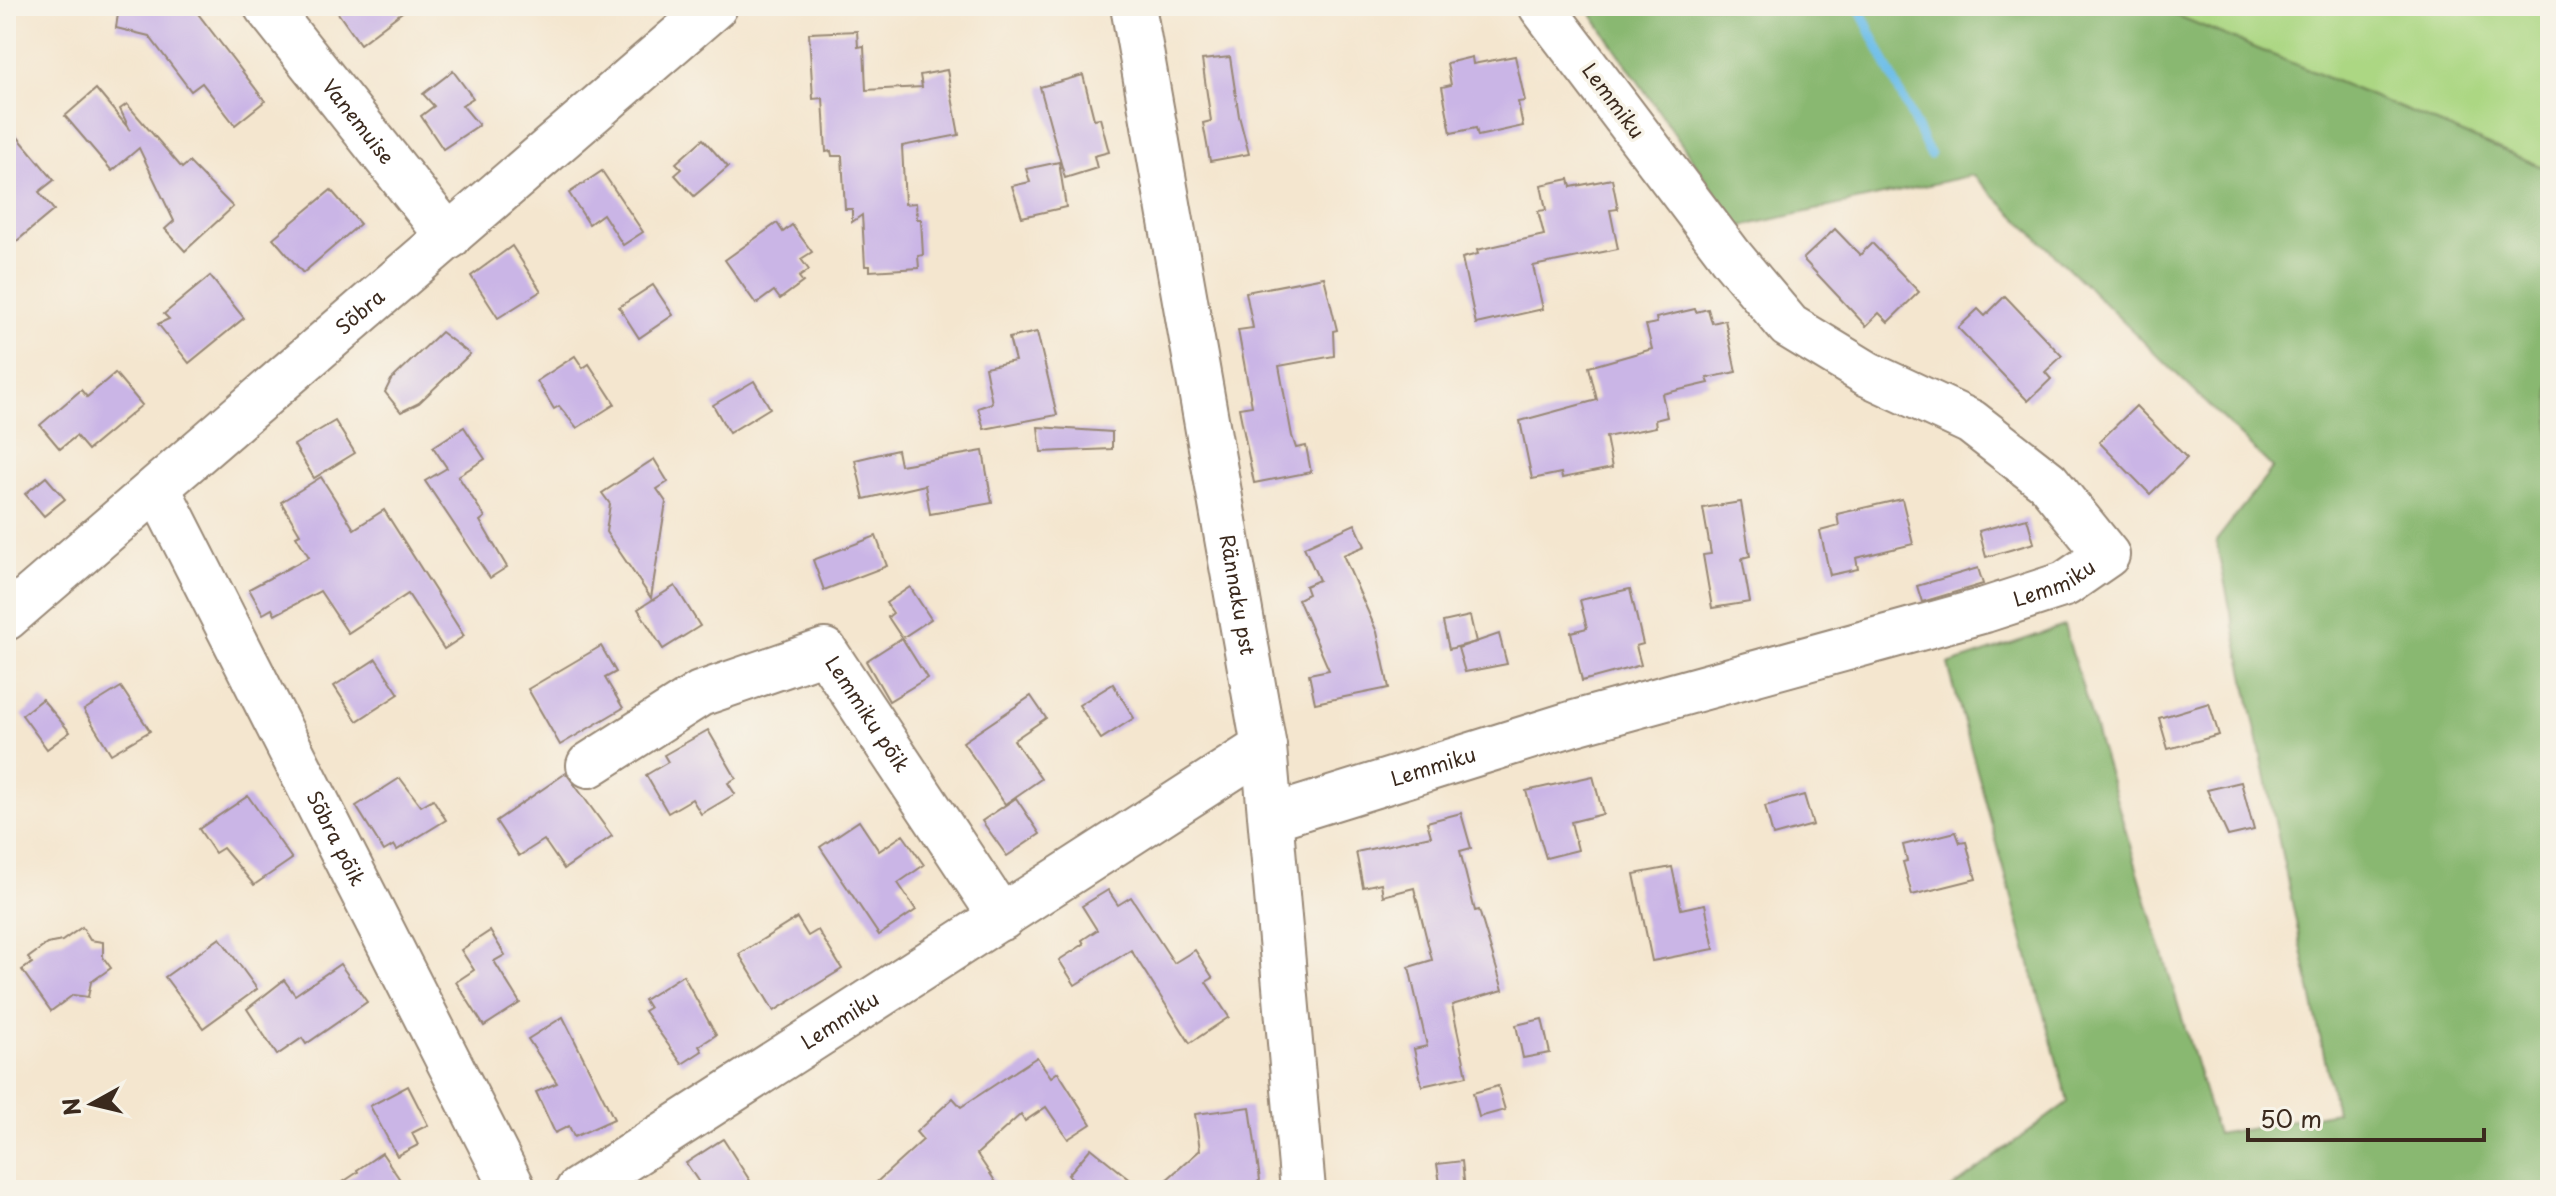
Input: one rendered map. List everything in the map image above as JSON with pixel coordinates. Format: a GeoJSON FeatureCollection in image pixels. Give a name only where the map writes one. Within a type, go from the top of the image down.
{"type":"FeatureCollection","features":[{"type":"Feature","properties":{"kind":"street","name":"Vanemuise"},"geometry":{"type":"LineString","coordinates":[[266,6],[449,237]]}},
{"type":"Feature","properties":{"kind":"street","name":"Sõbra"},"geometry":{"type":"LineString","coordinates":[[6,618],[715,6]]}},
{"type":"Feature","properties":{"kind":"street","name":"Rännaku pst"},"geometry":{"type":"LineString","coordinates":[[1133,6],[1264,747],[1273,817],[1303,1190]]}},
{"type":"Feature","properties":{"kind":"street","name":"Lemmiku"},"geometry":{"type":"LineString","coordinates":[[1273,817],[1571,724],[1985,610],[2065,584],[2107,555],[2048,482],[1971,422],[1868,374],[1789,326],[1732,258],[1541,6]]}},
{"type":"Feature","properties":{"kind":"street","name":"Sõbra põik"},"geometry":{"type":"LineString","coordinates":[[158,489],[514,1190]]}},
{"type":"Feature","properties":{"kind":"street","name":"Lemmiku põik"},"geometry":{"type":"LineString","coordinates":[[589,765],[700,694],[825,651],[1002,918]]}},
{"type":"Feature","properties":{"kind":"street","name":"Lemmiku"},"geometry":{"type":"LineString","coordinates":[[578,1190],[1264,747]]}},
{"type":"Feature","properties":{"kind":"green space"},"geometry":{"type":"Polygon","coordinates":[[[1586,6],[2154,6],[2550,170],[2550,1190],[1950,1190],[2068,1102],[1948,665],[2064,626],[2217,1134],[2336,1112],[2216,541],[2273,468],[1973,175],[1739,227],[1586,6]]]}},
{"type":"Feature","properties":{"kind":"green space"},"geometry":{"type":"Polygon","coordinates":[[[2154,6],[2550,6],[2550,170],[2154,6]]]}},
{"type":"Feature","properties":{"kind":"building"},"geometry":{"type":"Polygon","coordinates":[[[119,6],[192,6],[265,101],[235,125],[202,83],[191,91],[149,36],[116,28],[119,6]]]}},
{"type":"Feature","properties":{"kind":"building"},"geometry":{"type":"Polygon","coordinates":[[[333,6],[410,6],[360,44],[333,6]]]}},
{"type":"Feature","properties":{"kind":"building"},"geometry":{"type":"Polygon","coordinates":[[[857,31],[858,47],[864,46],[866,90],[922,87],[920,75],[947,70],[959,135],[902,146],[905,204],[916,203],[917,219],[921,219],[923,255],[918,256],[919,268],[870,271],[870,266],[865,266],[862,215],[852,222],[852,209],[845,209],[842,156],[832,156],[831,151],[826,152],[823,98],[813,99],[809,33],[857,31]]]}},
{"type":"Feature","properties":{"kind":"building"},"geometry":{"type":"Polygon","coordinates":[[[1515,56],[1525,101],[1518,102],[1523,126],[1478,136],[1476,128],[1451,133],[1442,87],[1451,85],[1447,63],[1472,57],[1473,64],[1515,56]]]}},
{"type":"Feature","properties":{"kind":"building"},"geometry":{"type":"Polygon","coordinates":[[[1230,57],[1239,116],[1249,154],[1210,161],[1203,123],[1211,121],[1202,60],[1230,57]]]}},
{"type":"Feature","properties":{"kind":"building"},"geometry":{"type":"Polygon","coordinates":[[[453,71],[473,98],[462,105],[479,125],[443,149],[421,116],[434,106],[423,94],[453,71]]]}},
{"type":"Feature","properties":{"kind":"building"},"geometry":{"type":"Polygon","coordinates":[[[1083,75],[1094,119],[1100,118],[1109,152],[1094,156],[1097,168],[1065,178],[1040,87],[1083,75]]]}},
{"type":"Feature","properties":{"kind":"building"},"geometry":{"type":"Polygon","coordinates":[[[96,89],[130,130],[120,109],[127,104],[182,168],[189,162],[233,207],[185,251],[165,229],[174,221],[139,148],[112,171],[65,116],[96,89]]]}},
{"type":"Feature","properties":{"kind":"building"},"geometry":{"type":"Polygon","coordinates":[[[6,123],[54,180],[39,192],[54,210],[6,250],[6,123]]]}},
{"type":"Feature","properties":{"kind":"building"},"geometry":{"type":"Polygon","coordinates":[[[703,139],[728,167],[694,196],[675,175],[682,169],[676,163],[703,139]]]}},
{"type":"Feature","properties":{"kind":"building"},"geometry":{"type":"Polygon","coordinates":[[[1059,162],[1066,207],[1022,217],[1012,186],[1030,182],[1026,169],[1059,162]]]}},
{"type":"Feature","properties":{"kind":"building"},"geometry":{"type":"Polygon","coordinates":[[[602,171],[643,232],[623,245],[603,214],[589,224],[569,193],[602,171]]]}},
{"type":"Feature","properties":{"kind":"building"},"geometry":{"type":"Polygon","coordinates":[[[1569,179],[1571,187],[1612,179],[1618,209],[1610,210],[1618,249],[1533,266],[1543,309],[1476,324],[1462,258],[1478,254],[1477,250],[1544,235],[1538,211],[1546,210],[1541,185],[1569,179]]]}},
{"type":"Feature","properties":{"kind":"building"},"geometry":{"type":"Polygon","coordinates":[[[331,190],[360,224],[303,273],[273,238],[331,190]]]}},
{"type":"Feature","properties":{"kind":"building"},"geometry":{"type":"Polygon","coordinates":[[[777,223],[783,232],[792,225],[812,252],[801,259],[809,270],[799,277],[803,282],[780,299],[774,291],[756,304],[725,260],[777,223]]]}},
{"type":"Feature","properties":{"kind":"building"},"geometry":{"type":"Polygon","coordinates":[[[1835,229],[1860,255],[1872,243],[1919,292],[1888,322],[1879,313],[1866,326],[1803,259],[1835,229]]]}},
{"type":"Feature","properties":{"kind":"building"},"geometry":{"type":"Polygon","coordinates":[[[512,246],[541,291],[498,318],[471,276],[512,246]]]}},
{"type":"Feature","properties":{"kind":"building"},"geometry":{"type":"Polygon","coordinates":[[[210,276],[244,318],[189,363],[158,324],[169,319],[164,314],[210,276]]]}},
{"type":"Feature","properties":{"kind":"building"},"geometry":{"type":"Polygon","coordinates":[[[1324,277],[1337,330],[1333,331],[1334,356],[1279,366],[1292,436],[1296,448],[1306,446],[1311,472],[1254,483],[1239,408],[1252,406],[1238,330],[1253,328],[1246,292],[1324,277]]]}},
{"type":"Feature","properties":{"kind":"building"},"geometry":{"type":"Polygon","coordinates":[[[653,285],[673,315],[639,338],[619,307],[653,285]]]}},
{"type":"Feature","properties":{"kind":"building"},"geometry":{"type":"Polygon","coordinates":[[[2005,296],[2062,356],[2045,372],[2051,379],[2028,401],[1958,328],[1978,309],[1985,316],[2005,296]]]}},
{"type":"Feature","properties":{"kind":"building"},"geometry":{"type":"Polygon","coordinates":[[[1695,309],[1696,312],[1708,309],[1712,323],[1725,320],[1736,372],[1707,378],[1709,383],[1662,394],[1667,417],[1655,420],[1656,427],[1606,437],[1612,468],[1562,478],[1561,473],[1532,479],[1520,421],[1597,400],[1589,367],[1652,349],[1646,325],[1657,323],[1656,318],[1695,309]]]}},
{"type":"Feature","properties":{"kind":"building"},"geometry":{"type":"Polygon","coordinates":[[[441,332],[470,354],[419,403],[401,412],[385,392],[391,380],[441,332]]]}},
{"type":"Feature","properties":{"kind":"building"},"geometry":{"type":"Polygon","coordinates":[[[1037,332],[1057,415],[984,429],[978,408],[992,403],[985,367],[1015,361],[1009,338],[1037,332]]]}},
{"type":"Feature","properties":{"kind":"building"},"geometry":{"type":"Polygon","coordinates":[[[575,356],[583,368],[589,364],[615,404],[577,428],[559,406],[554,409],[537,381],[575,356]]]}},
{"type":"Feature","properties":{"kind":"building"},"geometry":{"type":"Polygon","coordinates":[[[115,373],[142,405],[88,450],[76,436],[60,449],[40,425],[81,390],[87,397],[115,373]]]}},
{"type":"Feature","properties":{"kind":"building"},"geometry":{"type":"Polygon","coordinates":[[[754,381],[770,408],[729,433],[713,405],[754,381]]]}},
{"type":"Feature","properties":{"kind":"building"},"geometry":{"type":"Polygon","coordinates":[[[2136,406],[2187,458],[2150,494],[2099,442],[2136,406]]]}},
{"type":"Feature","properties":{"kind":"building"},"geometry":{"type":"Polygon","coordinates":[[[335,421],[355,453],[314,478],[294,445],[335,421]]]}},
{"type":"Feature","properties":{"kind":"building"},"geometry":{"type":"Polygon","coordinates":[[[464,427],[485,459],[458,476],[485,517],[480,521],[507,567],[490,578],[425,481],[447,468],[433,447],[464,427]]]}},
{"type":"Feature","properties":{"kind":"building"},"geometry":{"type":"Polygon","coordinates":[[[1038,427],[1112,432],[1112,449],[1041,452],[1038,427]]]}},
{"type":"Feature","properties":{"kind":"building"},"geometry":{"type":"Polygon","coordinates":[[[897,450],[900,465],[983,451],[992,503],[930,514],[925,485],[864,499],[855,460],[897,450]]]}},
{"type":"Feature","properties":{"kind":"building"},"geometry":{"type":"Polygon","coordinates":[[[654,459],[668,482],[657,489],[666,502],[651,598],[606,532],[610,504],[602,493],[654,459]]]}},
{"type":"Feature","properties":{"kind":"building"},"geometry":{"type":"Polygon","coordinates":[[[46,477],[65,499],[44,516],[25,494],[46,477]]]}},
{"type":"Feature","properties":{"kind":"building"},"geometry":{"type":"Polygon","coordinates":[[[321,477],[354,529],[384,510],[464,636],[444,649],[408,594],[348,633],[320,591],[275,615],[272,609],[263,614],[249,589],[309,557],[296,536],[300,534],[281,502],[321,477]]]}},
{"type":"Feature","properties":{"kind":"building"},"geometry":{"type":"Polygon","coordinates":[[[1902,499],[1913,544],[1856,558],[1858,569],[1830,575],[1820,531],[1839,526],[1837,514],[1902,499]]]}},
{"type":"Feature","properties":{"kind":"building"},"geometry":{"type":"Polygon","coordinates":[[[1741,502],[1750,556],[1742,558],[1750,602],[1712,608],[1703,555],[1711,554],[1703,508],[1741,502]]]}},
{"type":"Feature","properties":{"kind":"building"},"geometry":{"type":"Polygon","coordinates":[[[2027,518],[2034,543],[1986,557],[1979,531],[2027,518]]]}},
{"type":"Feature","properties":{"kind":"building"},"geometry":{"type":"Polygon","coordinates":[[[1355,524],[1365,546],[1343,555],[1377,632],[1389,688],[1315,703],[1309,674],[1329,670],[1298,599],[1308,594],[1305,586],[1319,580],[1304,547],[1355,524]]]}},
{"type":"Feature","properties":{"kind":"building"},"geometry":{"type":"Polygon","coordinates":[[[876,536],[887,566],[824,590],[813,560],[876,536]]]}},
{"type":"Feature","properties":{"kind":"building"},"geometry":{"type":"Polygon","coordinates":[[[1978,568],[1983,584],[1922,602],[1917,586],[1978,568]]]}},
{"type":"Feature","properties":{"kind":"building"},"geometry":{"type":"Polygon","coordinates":[[[675,586],[700,626],[663,649],[638,609],[675,586]]]}},
{"type":"Feature","properties":{"kind":"building"},"geometry":{"type":"Polygon","coordinates":[[[910,587],[931,619],[902,638],[888,617],[893,613],[886,603],[910,587]]]}},
{"type":"Feature","properties":{"kind":"building"},"geometry":{"type":"Polygon","coordinates":[[[1630,589],[1643,644],[1636,646],[1641,665],[1582,681],[1571,632],[1587,628],[1580,600],[1630,589]]]}},
{"type":"Feature","properties":{"kind":"building"},"geometry":{"type":"Polygon","coordinates":[[[1470,616],[1476,642],[1449,649],[1443,622],[1470,616]]]}},
{"type":"Feature","properties":{"kind":"building"},"geometry":{"type":"Polygon","coordinates":[[[1499,634],[1507,664],[1465,672],[1458,648],[1499,634]]]}},
{"type":"Feature","properties":{"kind":"building"},"geometry":{"type":"Polygon","coordinates":[[[902,638],[927,678],[889,701],[866,661],[902,638]]]}},
{"type":"Feature","properties":{"kind":"building"},"geometry":{"type":"Polygon","coordinates":[[[601,646],[616,672],[605,678],[623,708],[560,745],[528,689],[601,646]]]}},
{"type":"Feature","properties":{"kind":"building"},"geometry":{"type":"Polygon","coordinates":[[[376,659],[399,694],[357,721],[334,686],[376,659]]]}},
{"type":"Feature","properties":{"kind":"building"},"geometry":{"type":"Polygon","coordinates":[[[1113,684],[1134,718],[1101,739],[1079,705],[1113,684]]]}},
{"type":"Feature","properties":{"kind":"building"},"geometry":{"type":"Polygon","coordinates":[[[121,687],[150,731],[111,754],[84,710],[121,687]]]}},
{"type":"Feature","properties":{"kind":"building"},"geometry":{"type":"Polygon","coordinates":[[[1031,696],[1046,718],[1014,740],[1041,779],[1005,804],[963,742],[1031,696]]]}},
{"type":"Feature","properties":{"kind":"building"},"geometry":{"type":"Polygon","coordinates":[[[42,699],[70,732],[47,749],[22,715],[42,699]]]}},
{"type":"Feature","properties":{"kind":"building"},"geometry":{"type":"Polygon","coordinates":[[[2209,703],[2219,735],[2168,749],[2159,718],[2209,703]]]}},
{"type":"Feature","properties":{"kind":"building"},"geometry":{"type":"Polygon","coordinates":[[[708,730],[736,778],[728,783],[735,794],[701,814],[692,799],[668,813],[646,775],[668,762],[664,755],[708,730]]]}},
{"type":"Feature","properties":{"kind":"building"},"geometry":{"type":"Polygon","coordinates":[[[566,773],[612,836],[564,869],[544,840],[519,856],[496,821],[566,773]]]}},
{"type":"Feature","properties":{"kind":"building"},"geometry":{"type":"Polygon","coordinates":[[[1593,776],[1603,814],[1571,822],[1578,850],[1546,858],[1526,791],[1593,776]]]}},
{"type":"Feature","properties":{"kind":"building"},"geometry":{"type":"Polygon","coordinates":[[[400,778],[421,806],[433,799],[446,820],[397,850],[394,845],[384,851],[356,806],[400,778]]]}},
{"type":"Feature","properties":{"kind":"building"},"geometry":{"type":"Polygon","coordinates":[[[2241,782],[2254,830],[2228,836],[2207,790],[2241,782]]]}},
{"type":"Feature","properties":{"kind":"building"},"geometry":{"type":"Polygon","coordinates":[[[1804,795],[1813,825],[1773,836],[1765,806],[1804,795]]]}},
{"type":"Feature","properties":{"kind":"building"},"geometry":{"type":"Polygon","coordinates":[[[248,796],[292,859],[254,885],[223,848],[215,853],[199,829],[248,796]]]}},
{"type":"Feature","properties":{"kind":"building"},"geometry":{"type":"Polygon","coordinates":[[[1016,798],[1040,834],[1007,856],[982,821],[1016,798]]]}},
{"type":"Feature","properties":{"kind":"building"},"geometry":{"type":"Polygon","coordinates":[[[1461,813],[1471,848],[1460,851],[1475,911],[1479,910],[1503,990],[1452,1005],[1467,1076],[1422,1086],[1414,1049],[1427,1046],[1409,967],[1432,960],[1414,888],[1383,896],[1381,883],[1363,887],[1356,852],[1431,836],[1427,822],[1461,813]]]}},
{"type":"Feature","properties":{"kind":"building"},"geometry":{"type":"Polygon","coordinates":[[[859,821],[879,851],[903,835],[924,865],[898,883],[916,910],[879,935],[820,847],[859,821]]]}},
{"type":"Feature","properties":{"kind":"building"},"geometry":{"type":"Polygon","coordinates":[[[1956,832],[1960,843],[1966,842],[1976,879],[1912,895],[1903,862],[1907,861],[1903,845],[1956,832]]]}},
{"type":"Feature","properties":{"kind":"building"},"geometry":{"type":"Polygon","coordinates":[[[1672,867],[1681,909],[1705,904],[1714,949],[1652,961],[1634,874],[1672,867]]]}},
{"type":"Feature","properties":{"kind":"building"},"geometry":{"type":"Polygon","coordinates":[[[1108,890],[1118,905],[1131,897],[1174,963],[1195,950],[1213,978],[1206,982],[1229,1017],[1190,1043],[1131,950],[1075,985],[1059,960],[1084,944],[1082,940],[1097,930],[1082,906],[1108,890]]]}},
{"type":"Feature","properties":{"kind":"building"},"geometry":{"type":"Polygon","coordinates":[[[797,918],[808,936],[818,930],[842,969],[774,1011],[739,954],[797,918]]]}},
{"type":"Feature","properties":{"kind":"building"},"geometry":{"type":"Polygon","coordinates":[[[82,927],[90,940],[103,942],[103,957],[111,968],[91,982],[88,997],[73,995],[51,1011],[22,970],[32,963],[28,958],[47,944],[62,941],[82,927]]]}},
{"type":"Feature","properties":{"kind":"building"},"geometry":{"type":"Polygon","coordinates":[[[490,931],[505,955],[494,961],[520,1003],[484,1026],[456,982],[474,970],[461,950],[490,931]]]}},
{"type":"Feature","properties":{"kind":"building"},"geometry":{"type":"Polygon","coordinates":[[[220,938],[257,989],[203,1028],[165,977],[220,938]]]}},
{"type":"Feature","properties":{"kind":"building"},"geometry":{"type":"Polygon","coordinates":[[[340,964],[367,1002],[306,1044],[302,1038],[277,1055],[247,1009],[284,980],[295,995],[340,964]]]}},
{"type":"Feature","properties":{"kind":"building"},"geometry":{"type":"Polygon","coordinates":[[[683,975],[716,1035],[699,1046],[702,1051],[682,1064],[644,1011],[649,1008],[644,1000],[683,975]]]}},
{"type":"Feature","properties":{"kind":"building"},"geometry":{"type":"Polygon","coordinates":[[[563,1017],[614,1119],[574,1137],[569,1126],[555,1133],[536,1092],[557,1083],[528,1039],[563,1017]]]}},
{"type":"Feature","properties":{"kind":"building"},"geometry":{"type":"Polygon","coordinates":[[[1542,1019],[1550,1053],[1523,1058],[1516,1025],[1542,1019]]]}},
{"type":"Feature","properties":{"kind":"building"},"geometry":{"type":"Polygon","coordinates":[[[1037,1057],[1051,1077],[1058,1072],[1091,1124],[1068,1139],[1046,1107],[1025,1121],[1021,1114],[977,1154],[1001,1190],[868,1190],[923,1140],[916,1132],[953,1098],[961,1107],[1037,1057]]]}},
{"type":"Feature","properties":{"kind":"building"},"geometry":{"type":"Polygon","coordinates":[[[408,1086],[428,1125],[412,1133],[418,1145],[397,1156],[370,1106],[408,1086]]]}},
{"type":"Feature","properties":{"kind":"building"},"geometry":{"type":"Polygon","coordinates":[[[1498,1086],[1505,1110],[1479,1117],[1473,1093],[1498,1086]]]}},
{"type":"Feature","properties":{"kind":"building"},"geometry":{"type":"Polygon","coordinates":[[[1250,1107],[1260,1180],[1248,1190],[1155,1190],[1200,1150],[1195,1114],[1250,1107]]]}},
{"type":"Feature","properties":{"kind":"building"},"geometry":{"type":"Polygon","coordinates":[[[723,1139],[756,1190],[704,1190],[686,1163],[723,1139]]]}},
{"type":"Feature","properties":{"kind":"building"},"geometry":{"type":"Polygon","coordinates":[[[1091,1148],[1143,1190],[1086,1190],[1068,1175],[1091,1148]]]}},
{"type":"Feature","properties":{"kind":"building"},"geometry":{"type":"Polygon","coordinates":[[[382,1153],[407,1190],[331,1190],[358,1172],[382,1153]]]}},
{"type":"Feature","properties":{"kind":"building"},"geometry":{"type":"Polygon","coordinates":[[[1462,1161],[1465,1190],[1441,1190],[1437,1164],[1462,1161]]]}},
{"type":"Feature","properties":{"kind":"waterway"},"geometry":{"type":"LineString","coordinates":[[1858,6],[1930,155]]}}]}
